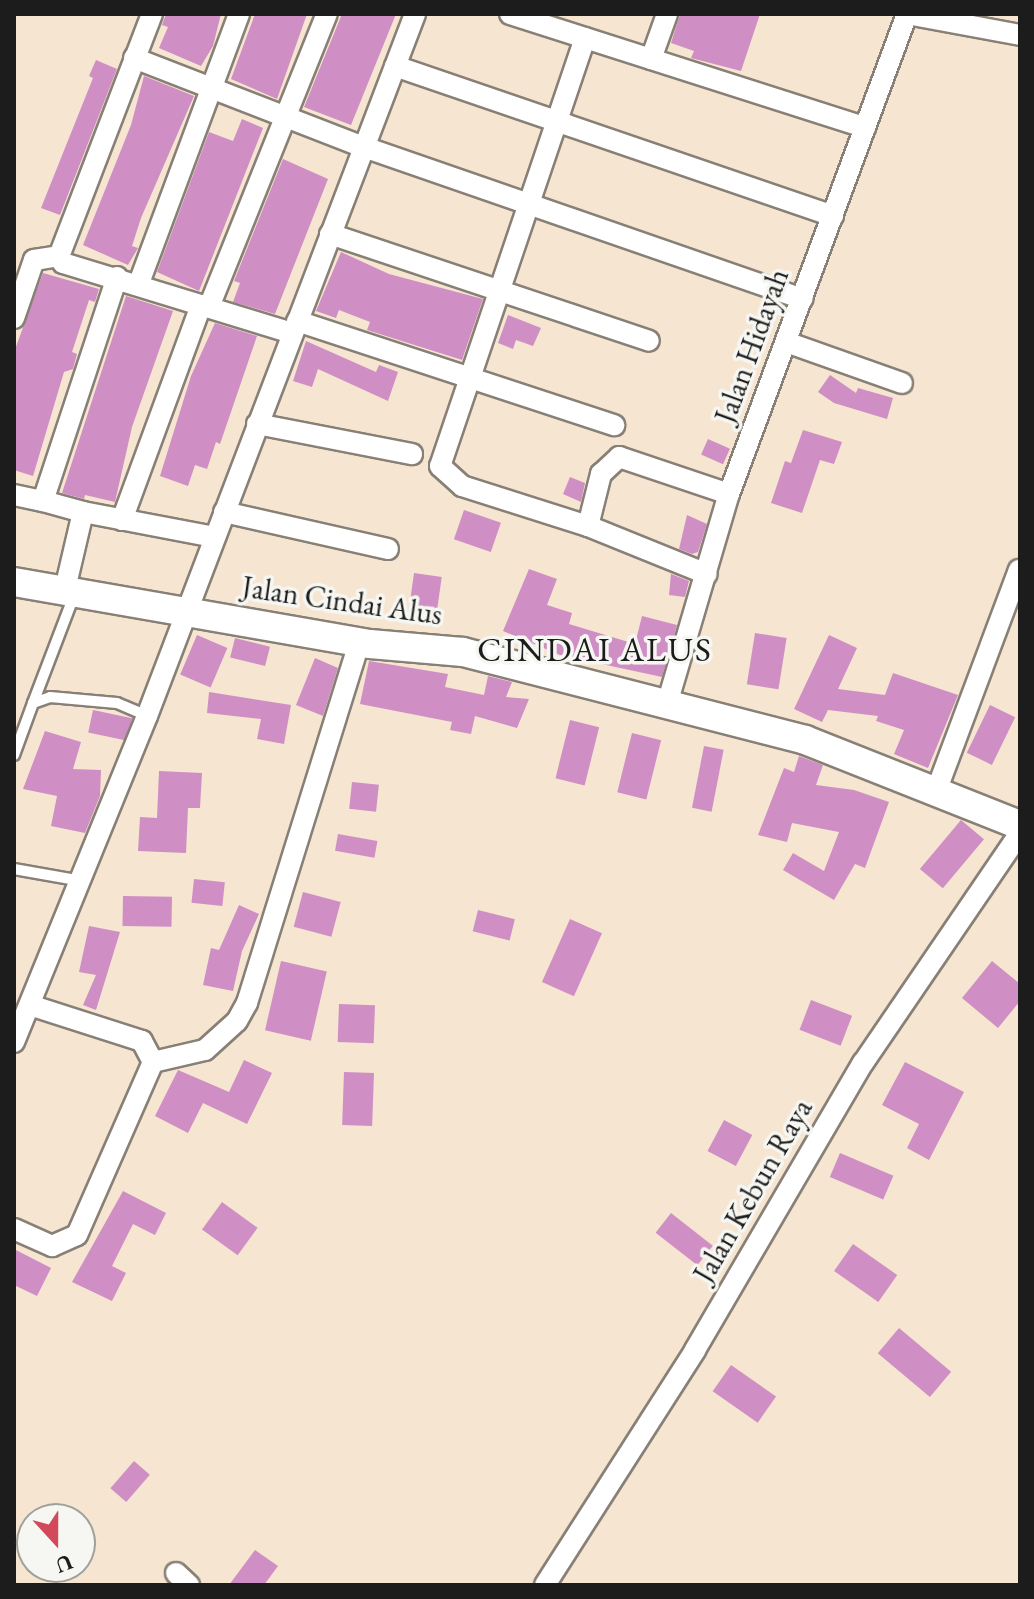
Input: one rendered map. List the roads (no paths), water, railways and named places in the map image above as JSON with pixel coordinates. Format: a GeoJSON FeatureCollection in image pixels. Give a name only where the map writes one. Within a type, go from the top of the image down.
{"type":"FeatureCollection","features":[{"type":"Feature","properties":{"kind":"street"},"geometry":{"type":"LineString","coordinates":[[59,256],[152,14]]}},
{"type":"Feature","properties":{"kind":"street"},"geometry":{"type":"LineString","coordinates":[[139,283],[239,14]]}},
{"type":"Feature","properties":{"kind":"street"},"geometry":{"type":"LineString","coordinates":[[122,520],[205,306],[327,14]]}},
{"type":"Feature","properties":{"kind":"street"},"geometry":{"type":"LineString","coordinates":[[14,1042],[147,716],[415,14]]}},
{"type":"Feature","properties":{"kind":"street"},"geometry":{"type":"LineString","coordinates":[[510,14],[865,127]]}},
{"type":"Feature","properties":{"kind":"street"},"geometry":{"type":"LineString","coordinates":[[651,59],[667,14]]}},
{"type":"Feature","properties":{"kind":"street"},"geometry":{"type":"LineString","coordinates":[[907,14],[1020,35]]}},
{"type":"Feature","properties":{"kind":"street","name":"Jalan Hidayah"},"geometry":{"type":"LineString","coordinates":[[667,704],[729,494],[907,14]]}},
{"type":"Feature","properties":{"kind":"street"},"geometry":{"type":"LineString","coordinates":[[585,38],[559,122],[440,459],[443,473],[462,486],[588,526],[707,574]]}},
{"type":"Feature","properties":{"kind":"street"},"geometry":{"type":"LineString","coordinates":[[134,58],[364,147],[802,299]]}},
{"type":"Feature","properties":{"kind":"street"},"geometry":{"type":"LineString","coordinates":[[395,66],[833,216]]}},
{"type":"Feature","properties":{"kind":"street"},"geometry":{"type":"LineString","coordinates":[[330,234],[649,341]]}},
{"type":"Feature","properties":{"kind":"street"},"geometry":{"type":"LineString","coordinates":[[59,256],[63,263],[139,283],[205,306],[295,327],[470,378],[614,425]]}},
{"type":"Feature","properties":{"kind":"street"},"geometry":{"type":"LineString","coordinates":[[14,318],[34,260],[59,256]]}},
{"type":"Feature","properties":{"kind":"street"},"geometry":{"type":"LineString","coordinates":[[43,501],[117,277]]}},
{"type":"Feature","properties":{"kind":"street"},"geometry":{"type":"LineString","coordinates":[[786,342],[902,383]]}},
{"type":"Feature","properties":{"kind":"street"},"geometry":{"type":"LineString","coordinates":[[257,424],[412,454]]}},
{"type":"Feature","properties":{"kind":"street"},"geometry":{"type":"LineString","coordinates":[[588,526],[601,474],[619,457],[729,494]]}},
{"type":"Feature","properties":{"kind":"street"},"geometry":{"type":"LineString","coordinates":[[14,495],[83,512],[214,537]]}},
{"type":"Feature","properties":{"kind":"street"},"geometry":{"type":"LineString","coordinates":[[70,590],[83,512]]}},
{"type":"Feature","properties":{"kind":"street"},"geometry":{"type":"LineString","coordinates":[[224,512],[388,549]]}},
{"type":"Feature","properties":{"kind":"street"},"geometry":{"type":"LineString","coordinates":[[937,789],[1019,570]]}},
{"type":"Feature","properties":{"kind":"street","name":"Jalan Cindai Alus"},"geometry":{"type":"LineString","coordinates":[[14,582],[360,641],[463,652],[805,740],[937,789],[1020,825]]}},
{"type":"Feature","properties":{"kind":"street"},"geometry":{"type":"LineString","coordinates":[[153,1062],[205,1050],[237,1021],[247,1003],[360,641]]}},
{"type":"Feature","properties":{"kind":"street","name":"Jalan Kebun Raya"},"geometry":{"type":"LineString","coordinates":[[545,1585],[695,1350],[863,1063],[1020,833]]}},
{"type":"Feature","properties":{"kind":"street"},"geometry":{"type":"LineString","coordinates":[[30,1005],[142,1041],[153,1062]]}},
{"type":"Feature","properties":{"kind":"street"},"geometry":{"type":"LineString","coordinates":[[14,1229],[52,1246],[77,1235],[153,1062]]}},
{"type":"Feature","properties":{"kind":"lane"},"geometry":{"type":"LineString","coordinates":[[14,755],[70,590]]}},
{"type":"Feature","properties":{"kind":"lane"},"geometry":{"type":"LineString","coordinates":[[33,703],[50,697],[117,703],[147,716]]}},
{"type":"Feature","properties":{"kind":"lane"},"geometry":{"type":"LineString","coordinates":[[14,869],[82,881]]}},
{"type":"Feature","properties":{"kind":"district","name":"CINDAI ALUS"},"geometry":{"type":"Point","coordinates":[595,650]}}]}
